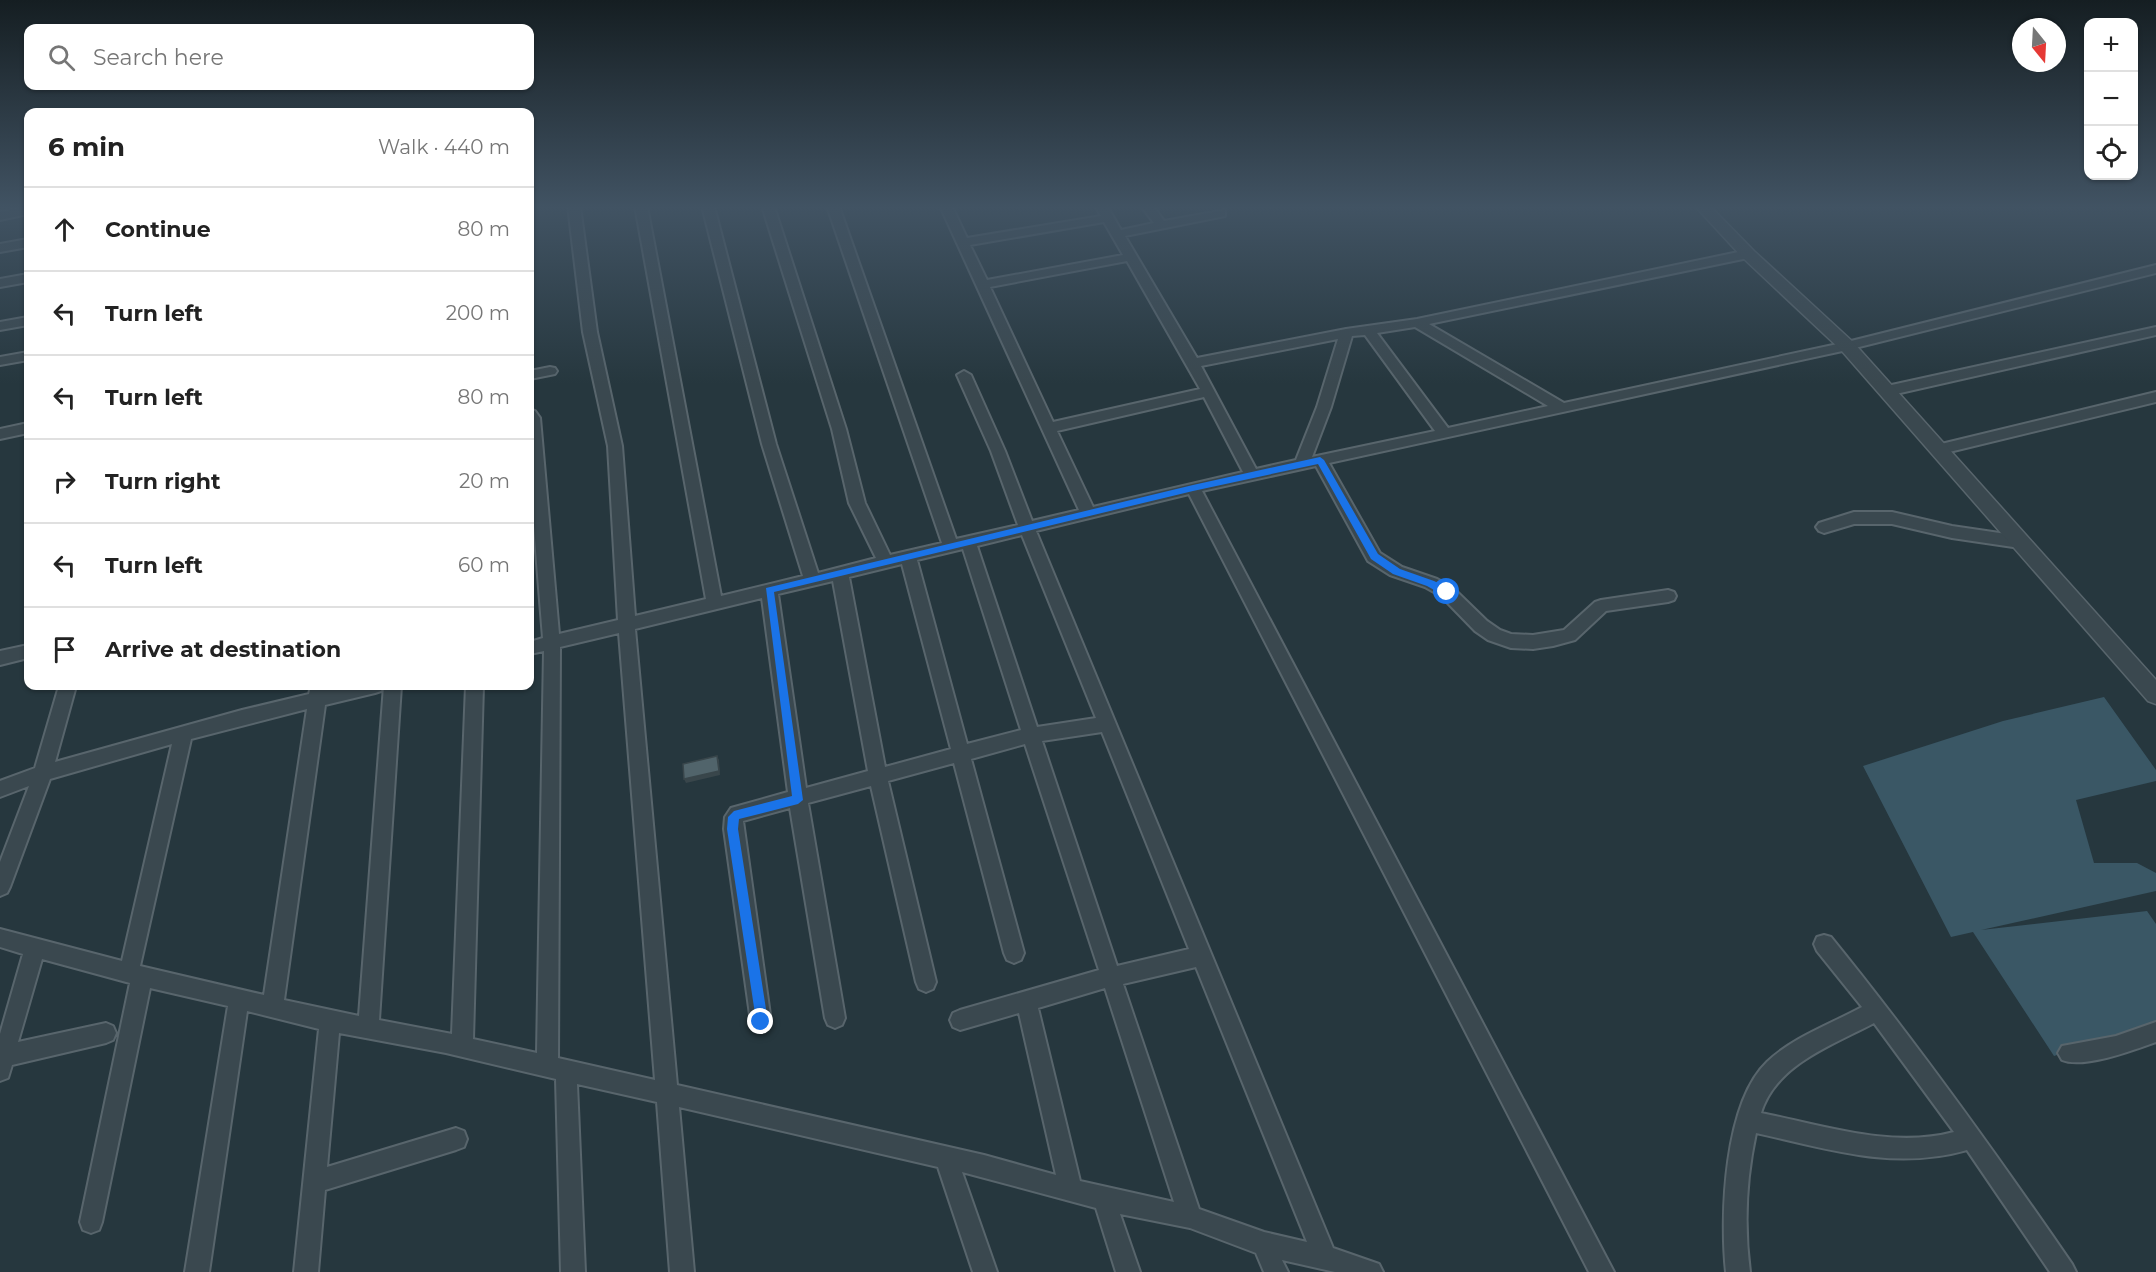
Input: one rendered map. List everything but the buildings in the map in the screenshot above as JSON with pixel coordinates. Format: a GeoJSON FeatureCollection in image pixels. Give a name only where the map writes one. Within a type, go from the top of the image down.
{"type":"FeatureCollection","features":[{"type":"Feature","properties":{"kind":"street"},"geometry":{"type":"LineString","coordinates":[[582,265],[590,332],[615,446],[627,626],[682,1272]]}},
{"type":"Feature","properties":{"kind":"street"},"geometry":{"type":"LineString","coordinates":[[651,265],[714,604]]}},
{"type":"Feature","properties":{"kind":"street"},"geometry":{"type":"LineString","coordinates":[[723,265],[769,444],[812,580]]}},
{"type":"Feature","properties":{"kind":"street"},"geometry":{"type":"LineString","coordinates":[[787,265],[839,429],[857,503],[885,562]]}},
{"type":"Feature","properties":{"kind":"street"},"geometry":{"type":"LineString","coordinates":[[855,265],[1030,735],[1190,1217]]}},
{"type":"Feature","properties":{"kind":"street"},"geometry":{"type":"LineString","coordinates":[[973,265],[1088,513]]}},
{"type":"Feature","properties":{"kind":"street"},"geometry":{"type":"LineString","coordinates":[[982,285],[1086,265]]}},
{"type":"Feature","properties":{"kind":"street"},"geometry":{"type":"LineString","coordinates":[[1135,265],[1192,363],[1252,475]]}},
{"type":"Feature","properties":{"kind":"street"},"geometry":{"type":"LineString","coordinates":[[1192,363],[1346,333],[1418,323],[1694,265]]}},
{"type":"Feature","properties":{"kind":"street"},"geometry":{"type":"LineString","coordinates":[[1760,265],[1847,346],[2156,695]]}},
{"type":"Feature","properties":{"kind":"street"},"geometry":{"type":"LineString","coordinates":[[534,647],[1193,488],[1847,346],[2156,269]]}},
{"type":"Feature","properties":{"kind":"street"},"geometry":{"type":"LineString","coordinates":[[0,283],[24,279]]}},
{"type":"Feature","properties":{"kind":"street"},"geometry":{"type":"LineString","coordinates":[[0,326],[24,322]]}},
{"type":"Feature","properties":{"kind":"street"},"geometry":{"type":"LineString","coordinates":[[1418,323],[1486,362],[1516,383],[1562,408]]}},
{"type":"Feature","properties":{"kind":"street"},"geometry":{"type":"LineString","coordinates":[[1368,330],[1444,433]]}},
{"type":"Feature","properties":{"kind":"street"},"geometry":{"type":"LineString","coordinates":[[1887,391],[2156,331]]}},
{"type":"Feature","properties":{"kind":"street"},"geometry":{"type":"LineString","coordinates":[[1302,464],[1324,407],[1346,333]]}},
{"type":"Feature","properties":{"kind":"street"},"geometry":{"type":"LineString","coordinates":[[0,361],[24,357]]}},
{"type":"Feature","properties":{"kind":"street"},"geometry":{"type":"LineString","coordinates":[[534,374],[550,371]]}},
{"type":"Feature","properties":{"kind":"street"},"geometry":{"type":"LineString","coordinates":[[964,375],[998,451],[1106,724],[1325,1257]]}},
{"type":"Feature","properties":{"kind":"street"},"geometry":{"type":"LineString","coordinates":[[1048,428],[1208,392]]}},
{"type":"Feature","properties":{"kind":"street"},"geometry":{"type":"LineString","coordinates":[[1937,450],[2156,397]]}},
{"type":"Feature","properties":{"kind":"street"},"geometry":{"type":"LineString","coordinates":[[0,434],[24,429]]}},
{"type":"Feature","properties":{"kind":"street"},"geometry":{"type":"LineString","coordinates":[[1320,460],[1374,556],[1396,571],[1431,583],[1447,592],[1481,626],[1511,641],[1533,642],[1569,635],[1601,606],[1668,596]]}},
{"type":"Feature","properties":{"kind":"street"},"geometry":{"type":"LineString","coordinates":[[534,470],[535,523],[552,643],[556,1068],[573,1272]]}},
{"type":"Feature","properties":{"kind":"street"},"geometry":{"type":"LineString","coordinates":[[1193,488],[1602,1272]]}},
{"type":"Feature","properties":{"kind":"street"},"geometry":{"type":"LineString","coordinates":[[1824,527],[1854,518],[1892,518],[1952,532],[2020,542]]}},
{"type":"Feature","properties":{"kind":"street"},"geometry":{"type":"LineString","coordinates":[[908,557],[1014,953]]}},
{"type":"Feature","properties":{"kind":"street"},"geometry":{"type":"LineString","coordinates":[[840,573],[878,778],[926,982]]}},
{"type":"Feature","properties":{"kind":"street"},"geometry":{"type":"LineString","coordinates":[[769,590],[798,800],[835,1018]]}},
{"type":"Feature","properties":{"kind":"street"},"geometry":{"type":"LineString","coordinates":[[0,658],[24,653]]}},
{"type":"Feature","properties":{"kind":"street"},"geometry":{"type":"LineString","coordinates":[[0,887],[43,772],[66,690]]}},
{"type":"Feature","properties":{"kind":"street"},"geometry":{"type":"LineString","coordinates":[[0,789],[43,772],[183,734],[319,692],[338,690]]}},
{"type":"Feature","properties":{"kind":"street"},"geometry":{"type":"LineString","coordinates":[[368,1028],[393,690]]}},
{"type":"Feature","properties":{"kind":"street"},"geometry":{"type":"LineString","coordinates":[[462,1047],[475,690]]}},
{"type":"Feature","properties":{"kind":"street"},"geometry":{"type":"LineString","coordinates":[[273,1007],[319,692]]}},
{"type":"Feature","properties":{"kind":"street"},"geometry":{"type":"LineString","coordinates":[[761,1022],[733,829],[734,817],[738,814],[798,800],[1030,735],[1106,724]]}},
{"type":"Feature","properties":{"kind":"street"},"geometry":{"type":"LineString","coordinates":[[91,1222],[135,974],[183,734]]}},
{"type":"Feature","properties":{"kind":"street"},"geometry":{"type":"LineString","coordinates":[[0,938],[135,974],[330,1021],[462,1047],[666,1093],[946,1158],[1104,1199],[1190,1217],[1264,1244],[1325,1257],[1371,1272]]}},
{"type":"Feature","properties":{"kind":"street"},"geometry":{"type":"LineString","coordinates":[[1824,944],[1877,1010],[1972,1138],[2064,1272]]}},
{"type":"Feature","properties":{"kind":"street"},"geometry":{"type":"LineString","coordinates":[[1,1061],[35,948]]}},
{"type":"Feature","properties":{"kind":"street"},"geometry":{"type":"LineString","coordinates":[[960,1020],[1110,977],[1201,956]]}},
{"type":"Feature","properties":{"kind":"street"},"geometry":{"type":"LineString","coordinates":[[197,1272],[239,999]]}},
{"type":"Feature","properties":{"kind":"street"},"geometry":{"type":"LineString","coordinates":[[1026,1000],[1071,1190]]}},
{"type":"Feature","properties":{"kind":"street"},"geometry":{"type":"LineString","coordinates":[[1738,1272],[1734,1225],[1741,1154],[1756,1098],[1773,1070],[1877,1010]]}},
{"type":"Feature","properties":{"kind":"street"},"geometry":{"type":"LineString","coordinates":[[306,1272],[330,1021]]}},
{"type":"Feature","properties":{"kind":"street"},"geometry":{"type":"LineString","coordinates":[[2069,1053],[2116,1046],[2156,1032]]}},
{"type":"Feature","properties":{"kind":"street"},"geometry":{"type":"LineString","coordinates":[[1,1061],[106,1033]]}},
{"type":"Feature","properties":{"kind":"street"},"geometry":{"type":"LineString","coordinates":[[1749,1121],[1878,1148],[1939,1147],[1972,1138]]}},
{"type":"Feature","properties":{"kind":"street"},"geometry":{"type":"LineString","coordinates":[[315,1182],[456,1139]]}},
{"type":"Feature","properties":{"kind":"street"},"geometry":{"type":"LineString","coordinates":[[946,1158],[985,1272]]}},
{"type":"Feature","properties":{"kind":"street"},"geometry":{"type":"LineString","coordinates":[[1104,1199],[1128,1272]]}},
{"type":"Feature","properties":{"kind":"street"},"geometry":{"type":"LineString","coordinates":[[1264,1244],[1276,1272]]}},
{"type":"Feature","properties":{"kind":"water"},"geometry":{"type":"Polygon","coordinates":[[[2104,697],[2156,770],[2156,781],[2076,800],[2094,863],[2137,863],[2156,873],[2156,891],[1981,930],[2147,911],[2156,924],[2156,1023],[2054,1056],[1973,932],[1951,937],[1863,766],[2003,721],[2104,697]]]}},
{"type":"Feature","properties":{"kind":"route"},"geometry":{"type":"LineString","coordinates":[[761,1022],[733,829],[734,817],[738,814],[798,800],[769,590],[1193,488],[1320,460],[1374,556],[1384,565],[1396,571],[1431,583],[1447,592]]}}]}
